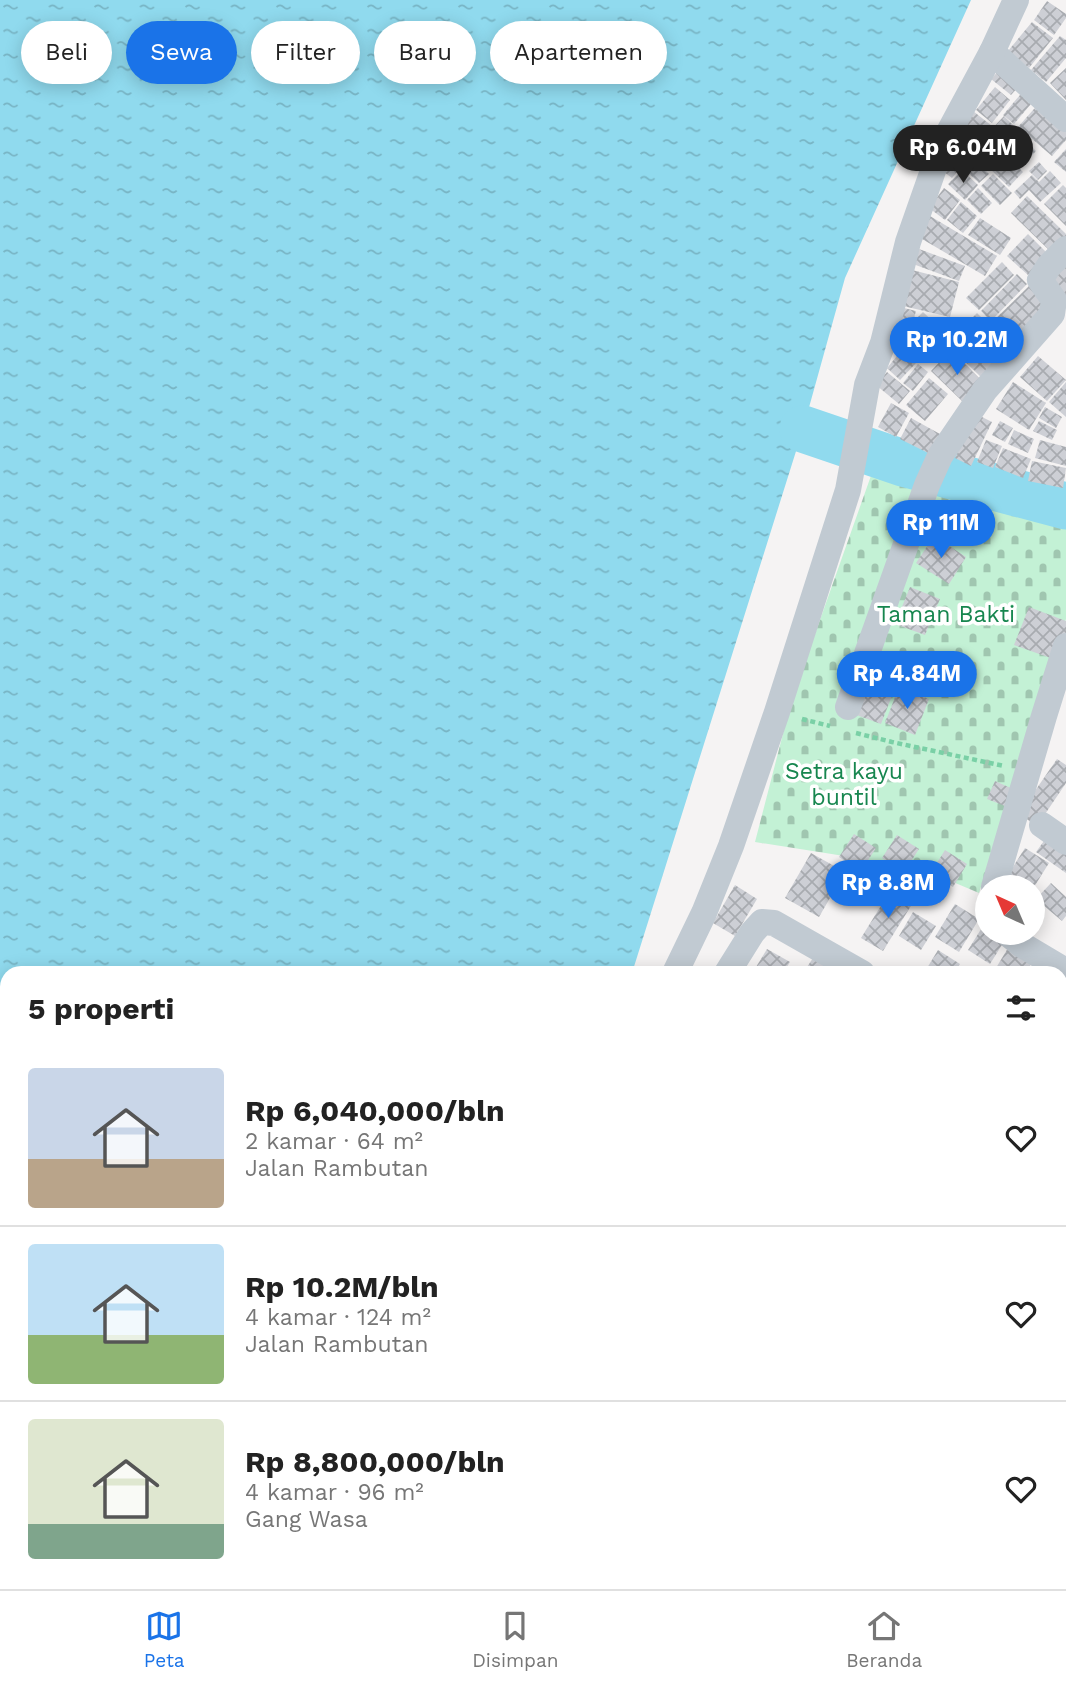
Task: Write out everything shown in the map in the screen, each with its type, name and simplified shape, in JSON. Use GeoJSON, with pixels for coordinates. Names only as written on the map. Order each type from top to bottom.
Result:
{"type":"FeatureCollection","features":[{"type":"Feature","properties":{"kind":"street"},"geometry":{"type":"LineString","coordinates":[[678,966],[704,913],[731,846],[777,712],[848,490],[867,385],[883,343],[908,243],[942,145],[992,52],[1016,0]]}},
{"type":"Feature","properties":{"kind":"street"},"geometry":{"type":"LineString","coordinates":[[992,52],[1066,119]]}},
{"type":"Feature","properties":{"kind":"street"},"geometry":{"type":"LineString","coordinates":[[847,723],[927,485],[940,456],[985,390],[1052,314],[1054,300],[1040,280],[1066,248]]}},
{"type":"Feature","properties":{"kind":"street"},"geometry":{"type":"LineString","coordinates":[[998,875],[1028,771],[1055,721],[1066,646]]}},
{"type":"Feature","properties":{"kind":"street"},"geometry":{"type":"LineString","coordinates":[[1042,825],[1066,842]]}},
{"type":"Feature","properties":{"kind":"street"},"geometry":{"type":"LineString","coordinates":[[731,966],[752,933],[762,922],[768,921],[850,966]]}},
{"type":"Feature","properties":{"kind":"street"},"geometry":{"type":"LineString","coordinates":[[1022,945],[1058,966]]}},
{"type":"Feature","properties":{"kind":"path"},"geometry":{"type":"LineString","coordinates":[[777,712],[847,723],[892,742],[1028,771]]}},
{"type":"Feature","properties":{"kind":"green space","name":"Taman Bakti"},"geometry":{"type":"Polygon","coordinates":[[[873,470],[1066,516],[1066,619],[985,875],[975,875],[975,891],[920,868],[755,842],[792,699],[873,470]]]}},
{"type":"Feature","properties":{"kind":"water"},"geometry":{"type":"Polygon","coordinates":[[[0,0],[971,0],[845,278],[803,429],[634,966],[0,966],[0,0]]]}},
{"type":"Feature","properties":{"kind":"building"},"geometry":{"type":"Polygon","coordinates":[[[1047,1],[1066,14],[1054,35],[1034,20],[1047,1]]]}},
{"type":"Feature","properties":{"kind":"building"},"geometry":{"type":"Polygon","coordinates":[[[1032,22],[1053,38],[1029,68],[1008,51],[1032,22]]]}},
{"type":"Feature","properties":{"kind":"building"},"geometry":{"type":"Polygon","coordinates":[[[1060,36],[1066,40],[1066,58],[1046,82],[1031,70],[1060,36]]]}},
{"type":"Feature","properties":{"kind":"building"},"geometry":{"type":"Polygon","coordinates":[[[1003,66],[1022,83],[1011,95],[991,79],[1003,66]]]}},
{"type":"Feature","properties":{"kind":"building"},"geometry":{"type":"Polygon","coordinates":[[[1066,68],[1066,100],[1050,83],[1066,68]]]}},
{"type":"Feature","properties":{"kind":"building"},"geometry":{"type":"Polygon","coordinates":[[[995,87],[1010,100],[992,123],[976,110],[995,87]]]}},
{"type":"Feature","properties":{"kind":"building"},"geometry":{"type":"Polygon","coordinates":[[[1025,89],[1036,98],[1014,124],[1003,115],[1025,89]]]}},
{"type":"Feature","properties":{"kind":"building"},"geometry":{"type":"Polygon","coordinates":[[[1041,101],[1066,123],[1066,140],[1052,156],[1018,127],[1041,101]]]}},
{"type":"Feature","properties":{"kind":"building"},"geometry":{"type":"Polygon","coordinates":[[[973,111],[992,126],[983,137],[965,123],[973,111]]]}},
{"type":"Feature","properties":{"kind":"building"},"geometry":{"type":"Polygon","coordinates":[[[1004,116],[1017,129],[1003,144],[990,131],[1004,116]]]}},
{"type":"Feature","properties":{"kind":"building"},"geometry":{"type":"Polygon","coordinates":[[[962,126],[981,140],[970,154],[952,140],[962,126]]]}},
{"type":"Feature","properties":{"kind":"building"},"geometry":{"type":"Polygon","coordinates":[[[1019,134],[1036,151],[1021,167],[1003,151],[1019,134]]]}},
{"type":"Feature","properties":{"kind":"building"},"geometry":{"type":"Polygon","coordinates":[[[990,136],[1002,146],[983,166],[972,157],[990,136]]]}},
{"type":"Feature","properties":{"kind":"building"},"geometry":{"type":"Polygon","coordinates":[[[1066,149],[1066,172],[1054,162],[1066,149]]]}},
{"type":"Feature","properties":{"kind":"building"},"geometry":{"type":"Polygon","coordinates":[[[956,150],[968,159],[952,178],[940,169],[956,150]]]}},
{"type":"Feature","properties":{"kind":"building"},"geometry":{"type":"Polygon","coordinates":[[[1002,151],[1023,172],[1009,187],[987,166],[1002,151]]]}},
{"type":"Feature","properties":{"kind":"building"},"geometry":{"type":"Polygon","coordinates":[[[975,160],[989,174],[979,183],[965,170],[975,160]]]}},
{"type":"Feature","properties":{"kind":"building"},"geometry":{"type":"Polygon","coordinates":[[[1039,162],[1047,171],[1038,180],[1029,171],[1039,162]]]}},
{"type":"Feature","properties":{"kind":"building"},"geometry":{"type":"Polygon","coordinates":[[[962,170],[978,185],[965,200],[948,184],[962,170]]]}},
{"type":"Feature","properties":{"kind":"building"},"geometry":{"type":"Polygon","coordinates":[[[1050,171],[1061,183],[1040,202],[1029,190],[1020,199],[1014,192],[1032,175],[1039,182],[1050,171]]]}},
{"type":"Feature","properties":{"kind":"building"},"geometry":{"type":"Polygon","coordinates":[[[993,174],[1012,193],[1000,205],[981,186],[993,174]]]}},
{"type":"Feature","properties":{"kind":"building"},"geometry":{"type":"Polygon","coordinates":[[[1063,185],[1066,188],[1066,226],[1044,204],[1063,185]]]}},
{"type":"Feature","properties":{"kind":"building"},"geometry":{"type":"Polygon","coordinates":[[[944,188],[960,200],[945,220],[929,208],[944,188]]]}},
{"type":"Feature","properties":{"kind":"building"},"geometry":{"type":"Polygon","coordinates":[[[978,188],[992,203],[981,214],[967,200],[978,188]]]}},
{"type":"Feature","properties":{"kind":"building"},"geometry":{"type":"Polygon","coordinates":[[[1027,196],[1066,234],[1066,239],[1052,253],[1011,213],[1027,196]]]}},
{"type":"Feature","properties":{"kind":"building"},"geometry":{"type":"Polygon","coordinates":[[[961,202],[977,216],[963,233],[947,220],[961,202]]]}},
{"type":"Feature","properties":{"kind":"building"},"geometry":{"type":"Polygon","coordinates":[[[930,216],[997,256],[985,276],[917,236],[930,216]]]}},
{"type":"Feature","properties":{"kind":"building"},"geometry":{"type":"Polygon","coordinates":[[[980,218],[1011,238],[1000,255],[968,235],[980,218]]]}},
{"type":"Feature","properties":{"kind":"building"},"geometry":{"type":"Polygon","coordinates":[[[1028,234],[1048,254],[1028,275],[1007,256],[1028,234]]]}},
{"type":"Feature","properties":{"kind":"building"},"geometry":{"type":"Polygon","coordinates":[[[919,249],[965,266],[959,281],[913,264],[919,249]]]}},
{"type":"Feature","properties":{"kind":"building"},"geometry":{"type":"Polygon","coordinates":[[[1066,260],[1066,301],[1046,278],[1066,260]]]}},
{"type":"Feature","properties":{"kind":"building"},"geometry":{"type":"Polygon","coordinates":[[[1002,262],[1014,275],[979,310],[966,298],[1002,262]]]}},
{"type":"Feature","properties":{"kind":"building"},"geometry":{"type":"Polygon","coordinates":[[[912,270],[959,282],[950,317],[903,306],[912,270]]]}},
{"type":"Feature","properties":{"kind":"building"},"geometry":{"type":"Polygon","coordinates":[[[1017,274],[1027,284],[991,321],[981,311],[1017,274]]]}},
{"type":"Feature","properties":{"kind":"building"},"geometry":{"type":"Polygon","coordinates":[[[1031,284],[1049,302],[1010,341],[991,323],[1031,284]]]}},
{"type":"Feature","properties":{"kind":"building"},"geometry":{"type":"Polygon","coordinates":[[[904,308],[916,311],[909,335],[897,332],[904,308]]]}},
{"type":"Feature","properties":{"kind":"building"},"geometry":{"type":"Polygon","coordinates":[[[923,312],[943,331],[935,339],[915,320],[923,312]]]}},
{"type":"Feature","properties":{"kind":"building"},"geometry":{"type":"Polygon","coordinates":[[[977,313],[1013,349],[984,380],[941,338],[955,323],[981,348],[962,328],[977,313]]]}},
{"type":"Feature","properties":{"kind":"building"},"geometry":{"type":"Polygon","coordinates":[[[896,334],[927,344],[923,356],[892,346],[896,334]]]}},
{"type":"Feature","properties":{"kind":"building"},"geometry":{"type":"Polygon","coordinates":[[[902,350],[916,363],[900,380],[887,368],[902,350]]]}},
{"type":"Feature","properties":{"kind":"building"},"geometry":{"type":"Polygon","coordinates":[[[951,350],[984,383],[964,403],[931,371],[951,350]]]}},
{"type":"Feature","properties":{"kind":"building"},"geometry":{"type":"Polygon","coordinates":[[[1038,356],[1066,380],[1047,401],[1020,377],[1038,356]]]}},
{"type":"Feature","properties":{"kind":"building"},"geometry":{"type":"Polygon","coordinates":[[[918,364],[928,372],[913,391],[903,383],[918,364]]]}},
{"type":"Feature","properties":{"kind":"building"},"geometry":{"type":"Polygon","coordinates":[[[887,372],[910,391],[899,404],[876,385],[887,372]]]}},
{"type":"Feature","properties":{"kind":"building"},"geometry":{"type":"Polygon","coordinates":[[[929,378],[948,394],[925,421],[906,405],[929,378]]]}},
{"type":"Feature","properties":{"kind":"building"},"geometry":{"type":"Polygon","coordinates":[[[1013,382],[1046,403],[1029,430],[996,409],[1013,382]]]}},
{"type":"Feature","properties":{"kind":"building"},"geometry":{"type":"Polygon","coordinates":[[[1066,382],[1066,417],[1049,402],[1066,382]]]}},
{"type":"Feature","properties":{"kind":"building"},"geometry":{"type":"Polygon","coordinates":[[[891,403],[909,413],[896,437],[878,427],[891,403]]]}},
{"type":"Feature","properties":{"kind":"building"},"geometry":{"type":"Polygon","coordinates":[[[1045,407],[1062,417],[1056,428],[1039,418],[1045,407]]]}},
{"type":"Feature","properties":{"kind":"building"},"geometry":{"type":"Polygon","coordinates":[[[976,414],[992,422],[971,466],[955,458],[976,414]]]}},
{"type":"Feature","properties":{"kind":"building"},"geometry":{"type":"Polygon","coordinates":[[[911,418],[940,434],[930,454],[900,439],[911,418]]]}},
{"type":"Feature","properties":{"kind":"building"},"geometry":{"type":"Polygon","coordinates":[[[1000,421],[1013,428],[1005,442],[992,435],[1000,421]]]}},
{"type":"Feature","properties":{"kind":"building"},"geometry":{"type":"Polygon","coordinates":[[[1039,421],[1057,430],[1052,440],[1033,431],[1039,421]]]}},
{"type":"Feature","properties":{"kind":"building"},"geometry":{"type":"Polygon","coordinates":[[[1014,430],[1034,439],[1028,453],[1008,444],[1014,430]]]}},
{"type":"Feature","properties":{"kind":"building"},"geometry":{"type":"Polygon","coordinates":[[[986,440],[1002,446],[993,468],[977,462],[986,440]]]}},
{"type":"Feature","properties":{"kind":"building"},"geometry":{"type":"Polygon","coordinates":[[[1040,440],[1066,447],[1066,466],[1035,458],[1040,440]]]}},
{"type":"Feature","properties":{"kind":"building"},"geometry":{"type":"Polygon","coordinates":[[[1003,448],[1031,459],[1023,478],[995,467],[1003,448]]]}},
{"type":"Feature","properties":{"kind":"building"},"geometry":{"type":"Polygon","coordinates":[[[1032,461],[1066,468],[1063,488],[1028,481],[1032,461]]]}},
{"type":"Feature","properties":{"kind":"building"},"geometry":{"type":"Polygon","coordinates":[[[934,536],[966,557],[949,584],[916,563],[934,536]]]}},
{"type":"Feature","properties":{"kind":"building"},"geometry":{"type":"Polygon","coordinates":[[[910,587],[940,599],[925,635],[895,624],[910,587]]]}},
{"type":"Feature","properties":{"kind":"building"},"geometry":{"type":"Polygon","coordinates":[[[1029,607],[1066,621],[1066,642],[1059,661],[1014,645],[1029,607]]]}},
{"type":"Feature","properties":{"kind":"building"},"geometry":{"type":"Polygon","coordinates":[[[865,677],[895,688],[881,724],[851,713],[865,677]]]}},
{"type":"Feature","properties":{"kind":"building"},"geometry":{"type":"Polygon","coordinates":[[[899,687],[929,699],[915,735],[885,723],[899,687]]]}},
{"type":"Feature","properties":{"kind":"building"},"geometry":{"type":"Polygon","coordinates":[[[1057,759],[1066,765],[1066,783],[1037,826],[1019,814],[1057,759]]]}},
{"type":"Feature","properties":{"kind":"building"},"geometry":{"type":"Polygon","coordinates":[[[995,781],[1013,789],[1005,806],[987,799],[995,781]]]}},
{"type":"Feature","properties":{"kind":"building"},"geometry":{"type":"Polygon","coordinates":[[[854,834],[876,848],[861,871],[839,857],[854,834]]]}},
{"type":"Feature","properties":{"kind":"building"},"geometry":{"type":"Polygon","coordinates":[[[1049,834],[1066,847],[1066,873],[1036,852],[1049,834]]]}},
{"type":"Feature","properties":{"kind":"building"},"geometry":{"type":"Polygon","coordinates":[[[897,835],[919,849],[904,872],[882,858],[897,835]]]}},
{"type":"Feature","properties":{"kind":"building"},"geometry":{"type":"Polygon","coordinates":[[[1025,848],[1049,863],[1042,875],[1008,875],[1025,848]]]}},
{"type":"Feature","properties":{"kind":"building"},"geometry":{"type":"Polygon","coordinates":[[[945,850],[967,864],[953,887],[930,874],[945,850]]]}},
{"type":"Feature","properties":{"kind":"building"},"geometry":{"type":"Polygon","coordinates":[[[811,853],[845,872],[819,917],[785,898],[811,853]]]}},
{"type":"Feature","properties":{"kind":"building"},"geometry":{"type":"Polygon","coordinates":[[[914,871],[947,890],[940,903],[907,884],[914,871]]]}},
{"type":"Feature","properties":{"kind":"building"},"geometry":{"type":"Polygon","coordinates":[[[1051,883],[1066,897],[1066,916],[1062,921],[1045,907],[1045,889],[1051,883]]]}},
{"type":"Feature","properties":{"kind":"building"},"geometry":{"type":"Polygon","coordinates":[[[735,885],[757,899],[735,936],[713,923],[735,885]]]}},
{"type":"Feature","properties":{"kind":"building"},"geometry":{"type":"Polygon","coordinates":[[[892,888],[914,901],[883,951],[861,938],[892,888]]]}},
{"type":"Feature","properties":{"kind":"building"},"geometry":{"type":"Polygon","coordinates":[[[955,904],[975,916],[975,926],[959,952],[935,937],[955,904]]]}},
{"type":"Feature","properties":{"kind":"building"},"geometry":{"type":"Polygon","coordinates":[[[913,912],[936,926],[921,950],[899,936],[913,912]]]}},
{"type":"Feature","properties":{"kind":"building"},"geometry":{"type":"Polygon","coordinates":[[[975,939],[975,945],[1002,945],[990,964],[968,950],[975,939]]]}},
{"type":"Feature","properties":{"kind":"building"},"geometry":{"type":"Polygon","coordinates":[[[1010,945],[1014,945],[1035,957],[1030,966],[997,966],[1010,945]]]}},
{"type":"Feature","properties":{"kind":"building"},"geometry":{"type":"Polygon","coordinates":[[[767,949],[790,962],[787,966],[757,966],[767,949]]]}},
{"type":"Feature","properties":{"kind":"building"},"geometry":{"type":"Polygon","coordinates":[[[938,950],[960,964],[959,966],[928,966],[938,950]]]}},
{"type":"Feature","properties":{"kind":"building"},"geometry":{"type":"Polygon","coordinates":[[[815,955],[832,966],[808,966],[815,955]]]}},
{"type":"Feature","properties":{"kind":"waterway"},"geometry":{"type":"LineString","coordinates":[[803,429],[903,463],[1066,506]]}},
{"type":"Feature","properties":{"kind":"park label","name":"Setra kayu buntil"},"geometry":{"type":"Point","coordinates":[844,784]}}]}
